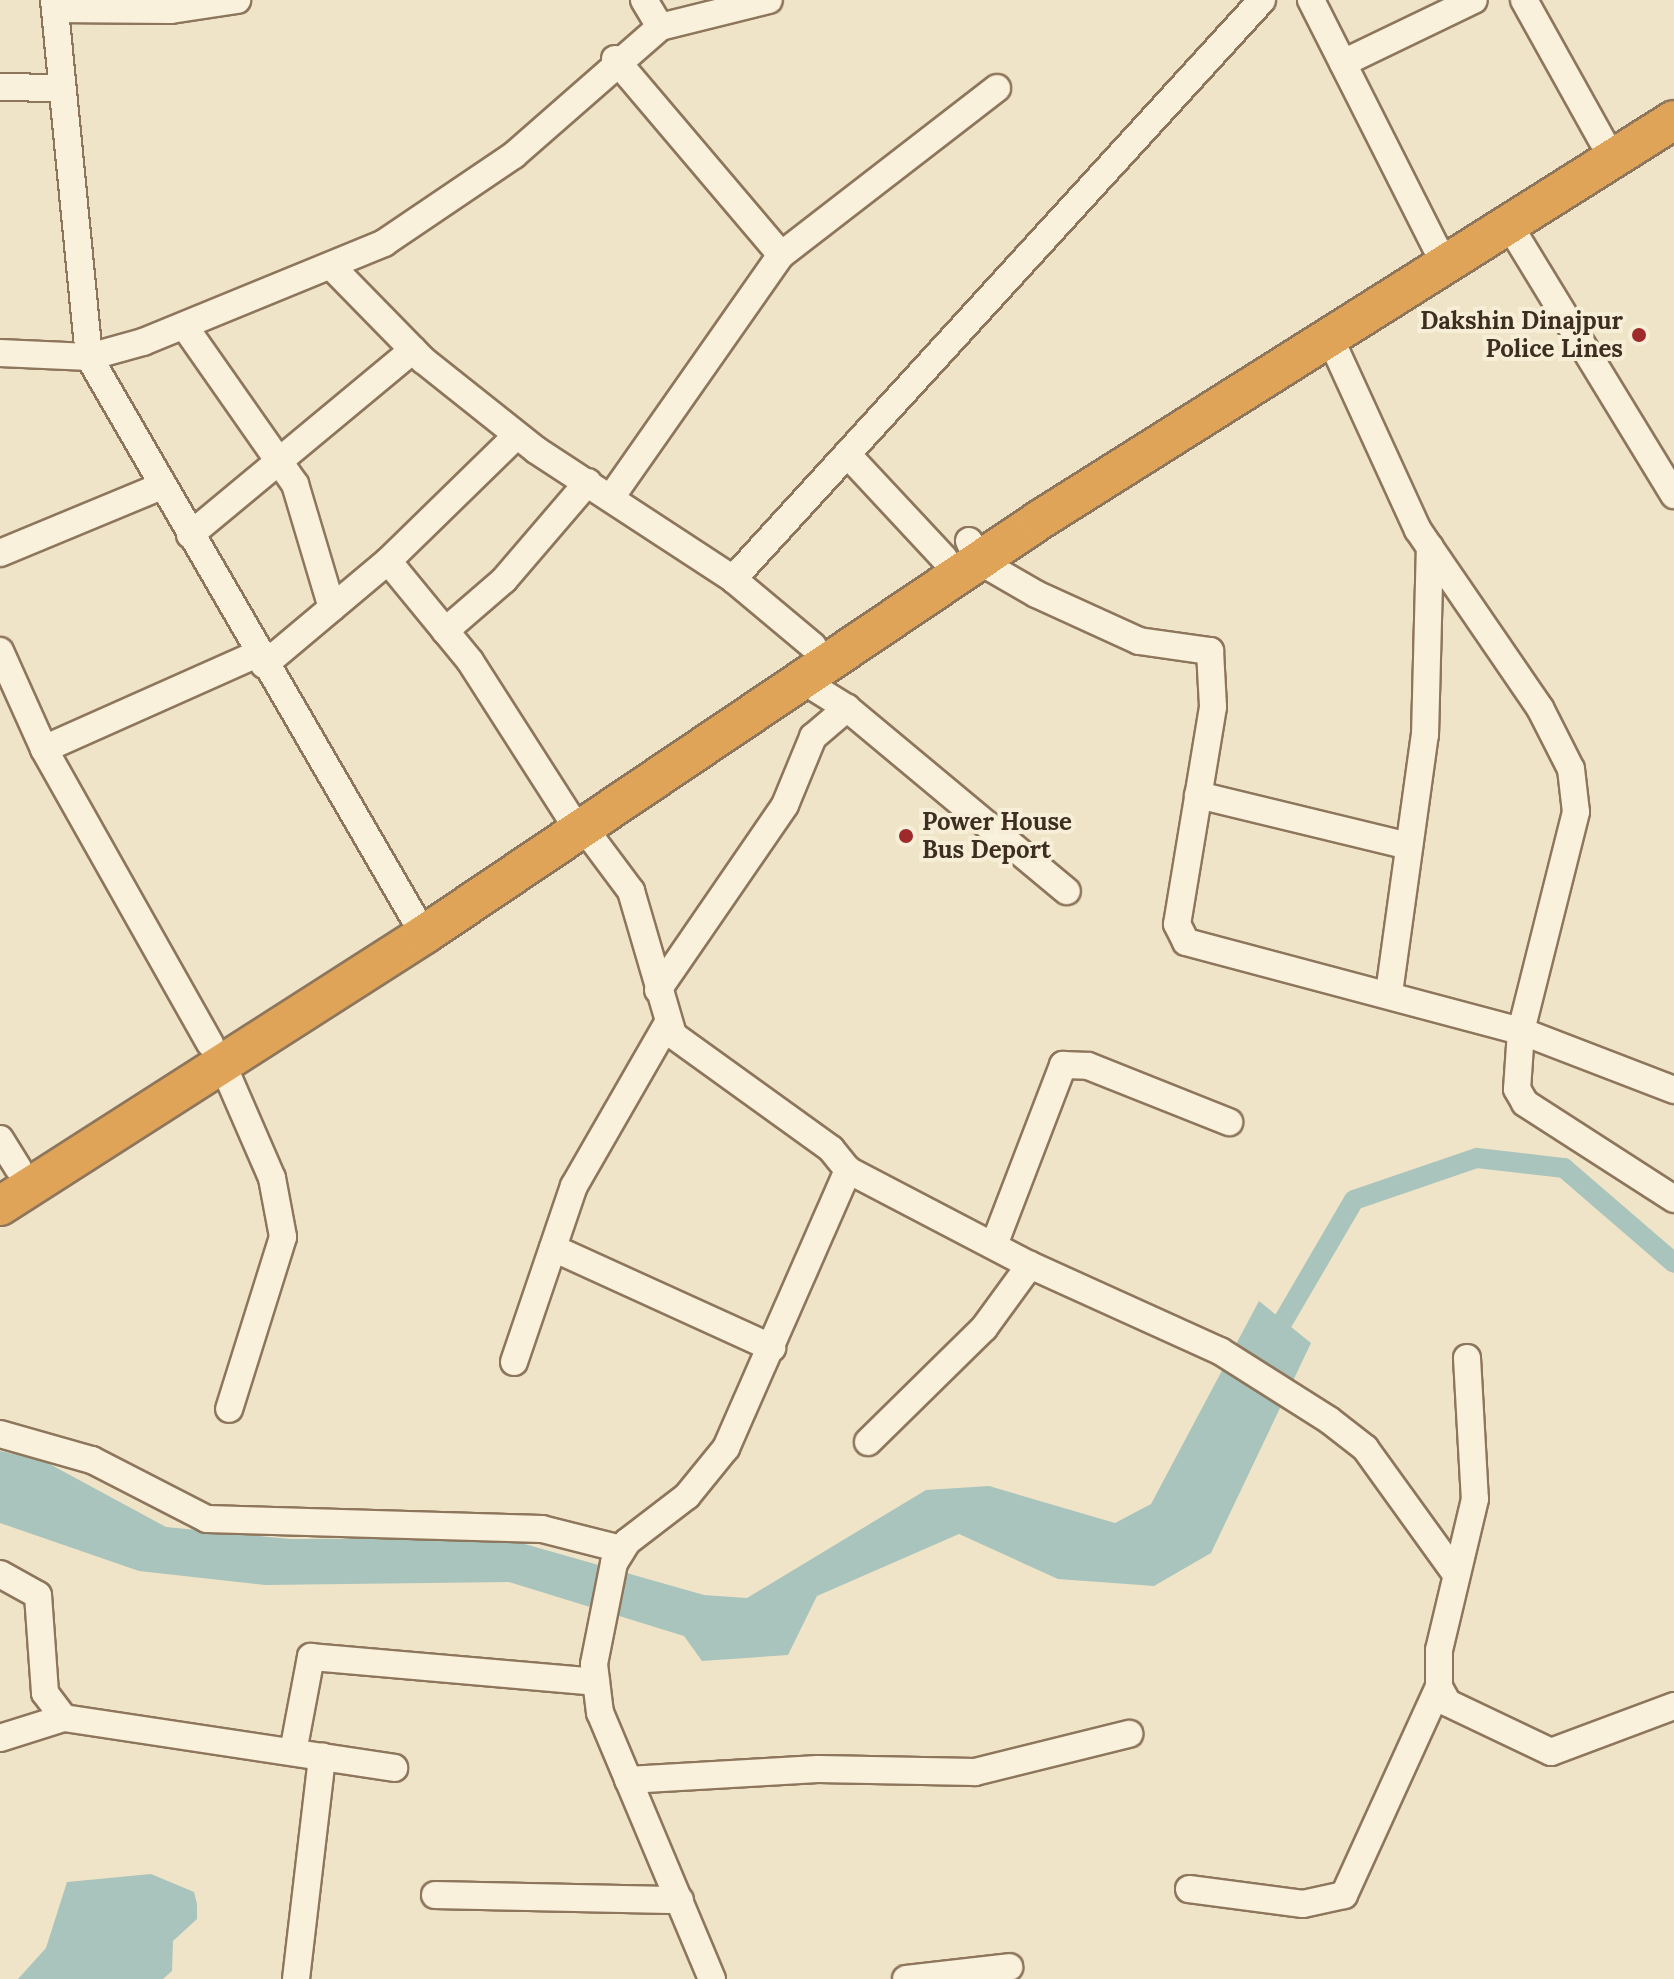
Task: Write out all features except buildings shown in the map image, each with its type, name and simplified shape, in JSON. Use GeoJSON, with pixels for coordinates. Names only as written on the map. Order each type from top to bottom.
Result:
{"type":"FeatureCollection","features":[{"type":"Feature","properties":{"kind":"highway"},"geometry":{"type":"LineString","coordinates":[[6,1162],[216,1054],[576,821],[964,553],[1674,94]]}},
{"type":"Feature","properties":{"kind":"highway"},"geometry":{"type":"LineString","coordinates":[[964,553],[1511,228],[1674,120]]}},
{"type":"Feature","properties":{"kind":"highway"},"geometry":{"type":"LineString","coordinates":[[0,1206],[413,916],[576,821]]}},
{"type":"Feature","properties":{"kind":"street"},"geometry":{"type":"LineString","coordinates":[[237,0],[171,10],[54,4],[59,88],[89,357],[261,660],[413,916]]}},
{"type":"Feature","properties":{"kind":"street"},"geometry":{"type":"LineString","coordinates":[[644,0],[660,27]]}},
{"type":"Feature","properties":{"kind":"street"},"geometry":{"type":"LineString","coordinates":[[0,353],[89,357],[185,327],[331,266],[464,193],[615,59],[660,27],[769,0]]}},
{"type":"Feature","properties":{"kind":"street"},"geometry":{"type":"LineString","coordinates":[[733,579],[1262,0]]}},
{"type":"Feature","properties":{"kind":"street"},"geometry":{"type":"LineString","coordinates":[[1311,0],[1436,247]]}},
{"type":"Feature","properties":{"kind":"street"},"geometry":{"type":"LineString","coordinates":[[1343,63],[1474,0]]}},
{"type":"Feature","properties":{"kind":"street"},"geometry":{"type":"LineString","coordinates":[[1524,0],[1602,140]]}},
{"type":"Feature","properties":{"kind":"street"},"geometry":{"type":"LineString","coordinates":[[615,59],[781,255]]}},
{"type":"Feature","properties":{"kind":"street"},"geometry":{"type":"LineString","coordinates":[[0,87],[59,88]]}},
{"type":"Feature","properties":{"kind":"street"},"geometry":{"type":"LineString","coordinates":[[612,496],[781,255],[997,88]]}},
{"type":"Feature","properties":{"kind":"street"},"geometry":{"type":"LineString","coordinates":[[1511,228],[1674,495]]}},
{"type":"Feature","properties":{"kind":"street"},"geometry":{"type":"LineString","coordinates":[[331,266],[413,350],[517,435],[733,579],[847,708],[1067,891]]}},
{"type":"Feature","properties":{"kind":"street"},"geometry":{"type":"LineString","coordinates":[[185,327],[283,461],[332,608]]}},
{"type":"Feature","properties":{"kind":"street"},"geometry":{"type":"LineString","coordinates":[[1330,338],[1430,547],[1540,708],[1576,792],[1521,1031],[1515,1072],[1525,1103],[1674,1199]]}},
{"type":"Feature","properties":{"kind":"street"},"geometry":{"type":"LineString","coordinates":[[190,535],[283,461],[413,350]]}},
{"type":"Feature","properties":{"kind":"street"},"geometry":{"type":"LineString","coordinates":[[44,749],[261,660],[332,608],[388,561],[517,435]]}},
{"type":"Feature","properties":{"kind":"street"},"geometry":{"type":"LineString","coordinates":[[847,454],[964,553],[1139,641],[1210,651],[1213,707],[1177,924],[1186,942],[1389,993],[1521,1031],[1674,1090]]}},
{"type":"Feature","properties":{"kind":"street"},"geometry":{"type":"LineString","coordinates":[[445,631],[504,580],[588,482]]}},
{"type":"Feature","properties":{"kind":"street"},"geometry":{"type":"LineString","coordinates":[[0,553],[162,486]]}},
{"type":"Feature","properties":{"kind":"street"},"geometry":{"type":"LineString","coordinates":[[1389,993],[1425,735],[1430,547]]}},
{"type":"Feature","properties":{"kind":"street"},"geometry":{"type":"LineString","coordinates":[[388,561],[445,631],[576,821],[631,891],[667,1024],[848,1170],[1030,1265],[1220,1351],[1329,1420],[1365,1448],[1453,1570]]}},
{"type":"Feature","properties":{"kind":"street"},"geometry":{"type":"LineString","coordinates":[[0,651],[9,698],[44,749],[216,1054],[272,1178],[283,1237],[229,1409]]}},
{"type":"Feature","properties":{"kind":"street"},"geometry":{"type":"LineString","coordinates":[[658,990],[785,805],[813,737],[847,708]]}},
{"type":"Feature","properties":{"kind":"street"},"geometry":{"type":"LineString","coordinates":[[1198,795],[1409,846]]}},
{"type":"Feature","properties":{"kind":"street"},"geometry":{"type":"LineString","coordinates":[[514,1362],[553,1248],[595,1142],[667,1024]]}},
{"type":"Feature","properties":{"kind":"street"},"geometry":{"type":"LineString","coordinates":[[994,1245],[1063,1065],[1088,1066],[1229,1122]]}},
{"type":"Feature","properties":{"kind":"street"},"geometry":{"type":"LineString","coordinates":[[712,1979],[600,1713],[595,1673],[618,1556],[669,1514],[726,1448],[848,1170]]}},
{"type":"Feature","properties":{"kind":"street"},"geometry":{"type":"LineString","coordinates":[[553,1248],[772,1348]]}},
{"type":"Feature","properties":{"kind":"street"},"geometry":{"type":"LineString","coordinates":[[868,1442],[984,1328],[1030,1265]]}},
{"type":"Feature","properties":{"kind":"street"},"geometry":{"type":"LineString","coordinates":[[1189,1889],[1303,1904],[1344,1895],[1439,1687],[1453,1570],[1468,1544],[1475,1499],[1467,1358]]}},
{"type":"Feature","properties":{"kind":"street"},"geometry":{"type":"LineString","coordinates":[[0,1434],[92,1460],[207,1519],[542,1529],[618,1556]]}},
{"type":"Feature","properties":{"kind":"street"},"geometry":{"type":"LineString","coordinates":[[0,1574],[38,1595],[45,1693],[64,1718]]}},
{"type":"Feature","properties":{"kind":"street"},"geometry":{"type":"LineString","coordinates":[[293,1752],[311,1657],[595,1673]]}},
{"type":"Feature","properties":{"kind":"street"},"geometry":{"type":"LineString","coordinates":[[1439,1687],[1464,1716],[1551,1752],[1674,1706]]}},
{"type":"Feature","properties":{"kind":"street"},"geometry":{"type":"LineString","coordinates":[[0,1738],[64,1718],[394,1768]]}},
{"type":"Feature","properties":{"kind":"street"},"geometry":{"type":"LineString","coordinates":[[628,1780],[818,1769],[975,1772],[1129,1734]]}},
{"type":"Feature","properties":{"kind":"street"},"geometry":{"type":"LineString","coordinates":[[296,1979],[322,1757]]}},
{"type":"Feature","properties":{"kind":"street"},"geometry":{"type":"LineString","coordinates":[[435,1895],[680,1900]]}},
{"type":"Feature","properties":{"kind":"street"},"geometry":{"type":"LineString","coordinates":[[906,1979],[1009,1967]]}},
{"type":"Feature","properties":{"kind":"water"},"geometry":{"type":"Polygon","coordinates":[[[1259,1301],[1311,1343],[1211,1553],[1154,1586],[1058,1579],[959,1534],[817,1596],[788,1655],[702,1661],[684,1636],[509,1582],[265,1585],[139,1571],[0,1523],[0,1451],[44,1461],[166,1527],[290,1539],[504,1538],[704,1595],[747,1598],[926,1490],[989,1486],[1115,1523],[1151,1504],[1259,1301]]]}},
{"type":"Feature","properties":{"kind":"water"},"geometry":{"type":"Polygon","coordinates":[[[151,1874],[194,1892],[197,1904],[197,1919],[173,1941],[172,1971],[163,1979],[18,1979],[46,1948],[67,1882],[151,1874]]]}},
{"type":"Feature","properties":{"kind":"waterway"},"geometry":{"type":"LineString","coordinates":[[1271,1342],[1354,1200],[1477,1158],[1564,1168],[1674,1263]]}},
{"type":"Feature","properties":{"kind":"place","name":"Dakshin Dinajpur Police Lines"},"geometry":{"type":"Point","coordinates":[1639,335]}},
{"type":"Feature","properties":{"kind":"place","name":"Power House Bus Deport"},"geometry":{"type":"Point","coordinates":[906,836]}}]}
